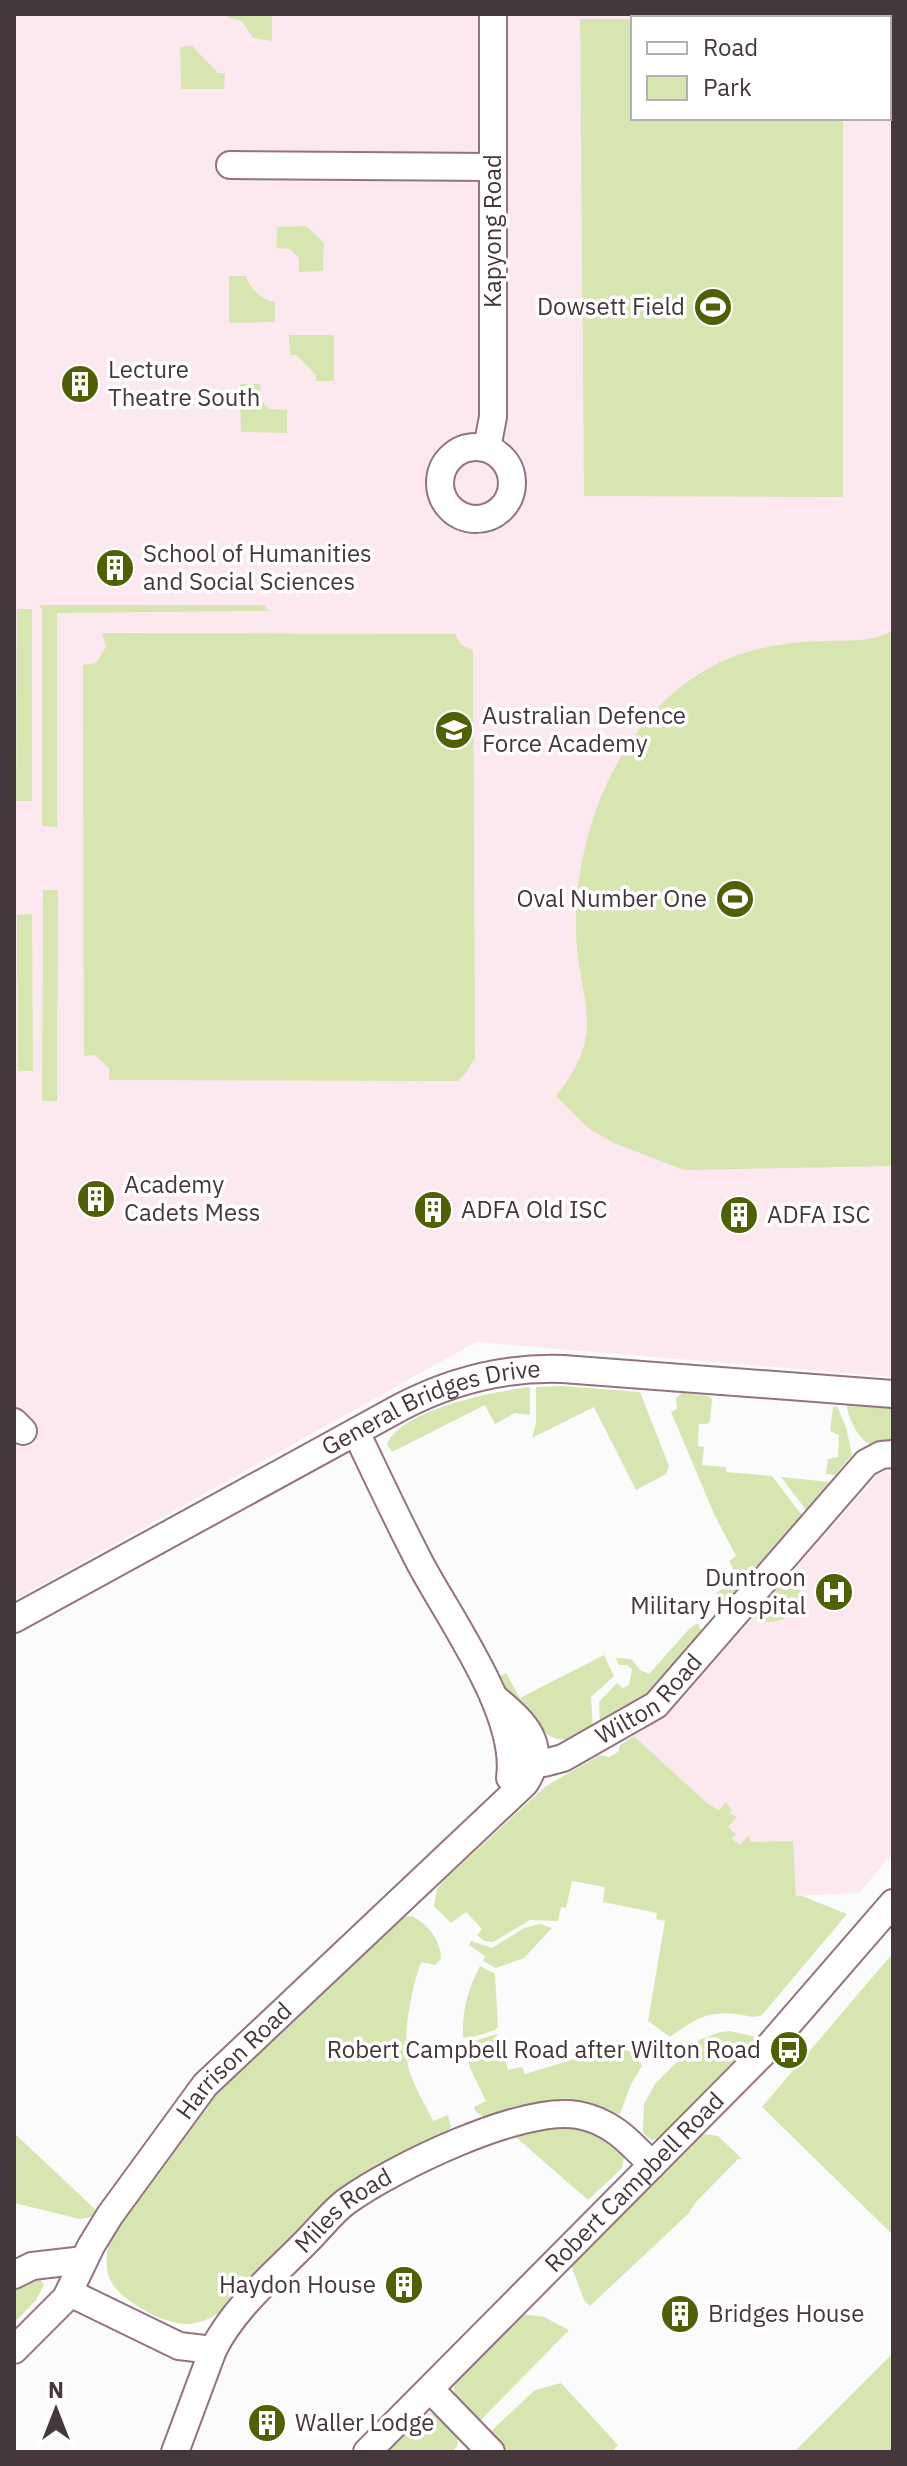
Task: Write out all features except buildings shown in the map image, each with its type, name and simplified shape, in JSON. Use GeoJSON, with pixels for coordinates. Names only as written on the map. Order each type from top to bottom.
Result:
{"type":"FeatureCollection","features":[{"type":"Feature","properties":{"kind":"street","name":"Kapyong Road"},"geometry":{"type":"LineString","coordinates":[[487,448],[493,417],[493,14]]}},
{"type":"Feature","properties":{"kind":"street"},"geometry":{"type":"LineString","coordinates":[[230,165],[493,167]]}},
{"type":"Feature","properties":{"kind":"street","name":"General Bridges Drive"},"geometry":{"type":"LineString","coordinates":[[14,1619],[415,1400],[452,1385],[498,1373],[580,1369],[893,1394]]}},
{"type":"Feature","properties":{"kind":"street"},"geometry":{"type":"LineString","coordinates":[[356,1432],[421,1564],[494,1697],[530,1734],[536,1750],[523,1761]]}},
{"type":"Feature","properties":{"kind":"street","name":"Wilton Road"},"geometry":{"type":"LineString","coordinates":[[523,1761],[563,1758],[656,1705],[866,1463],[881,1455],[893,1454]]}},
{"type":"Feature","properties":{"kind":"street","name":"Harrison Road"},"geometry":{"type":"LineString","coordinates":[[14,2350],[55,2312],[70,2293],[84,2260],[110,2215],[205,2085],[525,1783],[523,1761]]}},
{"type":"Feature","properties":{"kind":"street","name":"Robert Campbell Road"},"geometry":{"type":"LineString","coordinates":[[367,2452],[773,2043],[893,1903]]}},
{"type":"Feature","properties":{"kind":"street","name":"Miles Road"},"geometry":{"type":"LineString","coordinates":[[175,2452],[219,2339],[251,2299],[345,2202],[412,2164],[470,2137],[539,2117],[574,2114],[614,2128],[652,2165]]}},
{"type":"Feature","properties":{"kind":"street"},"geometry":{"type":"LineString","coordinates":[[14,2275],[32,2266],[84,2260]]}},
{"type":"Feature","properties":{"kind":"street"},"geometry":{"type":"LineString","coordinates":[[70,2293],[179,2346],[213,2350]]}},
{"type":"Feature","properties":{"kind":"street"},"geometry":{"type":"LineString","coordinates":[[430,2389],[491,2452]]}},
{"type":"Feature","properties":{"kind":"shaded area","name":"Australian Defence Force Academy"},"geometry":{"type":"Polygon","coordinates":[[[14,14],[893,14],[893,1377],[476,1342],[14,1600],[14,14]]]}},
{"type":"Feature","properties":{"kind":"shaded area","name":"Duntroon Military Hospital"},"geometry":{"type":"Polygon","coordinates":[[[885,1469],[893,1477],[893,1853],[859,1893],[796,1896],[750,1842],[749,1836],[740,1846],[732,1839],[728,1826],[732,1816],[726,1803],[719,1810],[707,1803],[634,1736],[675,1706],[885,1469]]]}},
{"type":"Feature","properties":{"kind":"green space"},"geometry":{"type":"Polygon","coordinates":[[[227,14],[272,14],[272,41],[253,38],[242,21],[227,17],[227,14]]]}},
{"type":"Feature","properties":{"kind":"green space","name":"Dowsett Field"},"geometry":{"type":"Polygon","coordinates":[[[580,19],[631,19],[631,120],[843,120],[843,497],[584,496],[580,19]]]}},
{"type":"Feature","properties":{"kind":"green space"},"geometry":{"type":"Polygon","coordinates":[[[192,46],[218,73],[225,73],[224,89],[181,89],[180,47],[192,46]]]}},
{"type":"Feature","properties":{"kind":"green space"},"geometry":{"type":"Polygon","coordinates":[[[306,226],[324,243],[323,271],[299,272],[299,258],[290,249],[276,248],[277,227],[306,226]]]}},
{"type":"Feature","properties":{"kind":"green space"},"geometry":{"type":"Polygon","coordinates":[[[229,276],[246,276],[257,293],[275,302],[275,322],[229,323],[229,276]]]}},
{"type":"Feature","properties":{"kind":"green space"},"geometry":{"type":"Polygon","coordinates":[[[289,335],[334,335],[334,381],[316,381],[316,375],[296,355],[290,355],[289,335]]]}},
{"type":"Feature","properties":{"kind":"green space"},"geometry":{"type":"Polygon","coordinates":[[[240,384],[260,384],[261,401],[270,409],[287,410],[287,433],[241,432],[240,384]]]}},
{"type":"Feature","properties":{"kind":"green space"},"geometry":{"type":"Polygon","coordinates":[[[39,605],[263,605],[269,611],[57,613],[57,827],[42,826],[42,609],[39,605]]]}},
{"type":"Feature","properties":{"kind":"green space"},"geometry":{"type":"Polygon","coordinates":[[[17,609],[32,609],[32,801],[16,801],[17,609]]]}},
{"type":"Feature","properties":{"kind":"green space"},"geometry":{"type":"Polygon","coordinates":[[[102,633],[455,634],[461,645],[473,650],[475,1058],[458,1081],[109,1080],[109,1068],[95,1055],[84,1056],[83,665],[96,663],[106,647],[102,633]]]}},
{"type":"Feature","properties":{"kind":"green space","name":"Oval Number One"},"geometry":{"type":"Polygon","coordinates":[[[893,633],[893,1166],[684,1170],[614,1143],[588,1128],[556,1096],[582,1051],[586,1032],[587,1014],[576,928],[578,890],[584,852],[610,778],[629,744],[653,713],[681,687],[713,666],[768,647],[866,639],[893,633]]]}},
{"type":"Feature","properties":{"kind":"green space"},"geometry":{"type":"Polygon","coordinates":[[[43,890],[58,890],[57,1101],[42,1101],[43,890]]]}},
{"type":"Feature","properties":{"kind":"green space"},"geometry":{"type":"Polygon","coordinates":[[[32,914],[33,1071],[18,1071],[17,915],[32,914]]]}},
{"type":"Feature","properties":{"kind":"green space"},"geometry":{"type":"Polygon","coordinates":[[[530,1387],[530,1415],[515,1413],[495,1424],[485,1405],[392,1452],[387,1444],[396,1432],[430,1412],[473,1398],[530,1387]]]}},
{"type":"Feature","properties":{"kind":"green space"},"geometry":{"type":"Polygon","coordinates":[[[536,1387],[640,1392],[669,1466],[666,1474],[636,1490],[594,1407],[532,1438],[536,1423],[536,1387]]]}},
{"type":"Feature","properties":{"kind":"green space"},"geometry":{"type":"Polygon","coordinates":[[[682,1393],[712,1399],[710,1421],[699,1424],[698,1446],[704,1447],[702,1465],[726,1467],[726,1472],[772,1476],[804,1518],[722,1610],[717,1606],[716,1593],[739,1580],[729,1561],[736,1556],[715,1516],[671,1412],[677,1409],[676,1398],[682,1393]]]}},
{"type":"Feature","properties":{"kind":"green space"},"geometry":{"type":"Polygon","coordinates":[[[847,1401],[893,1404],[893,1441],[873,1445],[863,1439],[851,1420],[847,1401]]]}},
{"type":"Feature","properties":{"kind":"green space"},"geometry":{"type":"Polygon","coordinates":[[[837,1406],[846,1427],[852,1455],[835,1475],[826,1474],[828,1459],[838,1457],[839,1435],[830,1431],[833,1407],[837,1406]]]}},
{"type":"Feature","properties":{"kind":"green space"},"geometry":{"type":"Polygon","coordinates":[[[781,1477],[830,1482],[806,1510],[781,1477]]]}},
{"type":"Feature","properties":{"kind":"green space"},"geometry":{"type":"Polygon","coordinates":[[[796,1572],[800,1583],[799,1595],[788,1617],[772,1622],[755,1618],[790,1573],[796,1572]]]}},
{"type":"Feature","properties":{"kind":"green space"},"geometry":{"type":"Polygon","coordinates":[[[698,1623],[703,1635],[653,1691],[600,1725],[599,1702],[617,1683],[623,1688],[629,1685],[632,1669],[619,1665],[616,1658],[631,1659],[640,1670],[649,1674],[698,1623]]]}},
{"type":"Feature","properties":{"kind":"green space"},"geometry":{"type":"Polygon","coordinates":[[[604,1655],[614,1676],[591,1697],[593,1729],[576,1737],[560,1739],[548,1735],[500,1685],[504,1682],[500,1676],[506,1673],[520,1698],[604,1655]]]}},
{"type":"Feature","properties":{"kind":"green space"},"geometry":{"type":"Polygon","coordinates":[[[634,1736],[707,1803],[719,1810],[726,1802],[732,1810],[729,1813],[737,1817],[728,1827],[736,1834],[732,1839],[740,1845],[749,1835],[750,1842],[793,1841],[796,1896],[847,1914],[762,2015],[708,2015],[670,2037],[648,2021],[665,1921],[656,1919],[657,1913],[603,1902],[605,1887],[572,1881],[566,1908],[561,1907],[558,1921],[530,1920],[493,1942],[484,1941],[477,1935],[482,1929],[466,1912],[451,1923],[434,1906],[441,1883],[546,1786],[600,1755],[609,1757],[618,1752],[620,1745],[634,1736]]]}},
{"type":"Feature","properties":{"kind":"green space"},"geometry":{"type":"Polygon","coordinates":[[[411,1916],[432,1933],[441,1959],[435,1965],[421,1962],[414,1986],[406,2044],[409,2069],[433,2121],[448,2115],[451,2127],[448,2132],[387,2162],[320,2208],[224,2311],[188,2324],[155,2316],[131,2302],[109,2277],[109,2239],[228,2077],[397,1918],[411,1916]]]}},
{"type":"Feature","properties":{"kind":"green space"},"geometry":{"type":"Polygon","coordinates":[[[540,1924],[552,1928],[524,1958],[496,1968],[483,1961],[485,1956],[469,1945],[471,1941],[492,1948],[524,1928],[540,1924]]]}},
{"type":"Feature","properties":{"kind":"green space"},"geometry":{"type":"Polygon","coordinates":[[[893,1953],[893,2235],[762,2107],[893,1953]]]}},
{"type":"Feature","properties":{"kind":"green space"},"geometry":{"type":"Polygon","coordinates":[[[480,1966],[495,1974],[498,2027],[470,2038],[463,2037],[467,2000],[480,1966]]]}},
{"type":"Feature","properties":{"kind":"green space"},"geometry":{"type":"Polygon","coordinates":[[[730,2031],[755,2037],[755,2040],[657,2139],[651,2140],[643,2133],[644,2104],[655,2084],[699,2040],[730,2031]]]}},
{"type":"Feature","properties":{"kind":"green space"},"geometry":{"type":"Polygon","coordinates":[[[497,2034],[508,2070],[522,2067],[525,2074],[617,2046],[632,2053],[642,2066],[631,2084],[620,2114],[563,2099],[484,2117],[474,2107],[486,2101],[470,2068],[465,2046],[497,2034]]]}},
{"type":"Feature","properties":{"kind":"green space"},"geometry":{"type":"Polygon","coordinates":[[[583,2125],[625,2151],[622,2168],[588,2200],[510,2132],[583,2125]]]}},
{"type":"Feature","properties":{"kind":"green space"},"geometry":{"type":"Polygon","coordinates":[[[14,2133],[97,2211],[91,2217],[80,2219],[14,2203],[14,2133]]]}},
{"type":"Feature","properties":{"kind":"green space"},"geometry":{"type":"Polygon","coordinates":[[[705,2134],[718,2136],[742,2159],[738,2159],[688,2214],[590,2306],[584,2300],[571,2265],[694,2138],[705,2134]]]}},
{"type":"Feature","properties":{"kind":"green space"},"geometry":{"type":"Polygon","coordinates":[[[39,2277],[44,2285],[36,2300],[14,2323],[14,2284],[39,2277]]]}},
{"type":"Feature","properties":{"kind":"green space"},"geometry":{"type":"Polygon","coordinates":[[[522,2314],[544,2317],[569,2330],[479,2422],[456,2397],[457,2378],[522,2314]]]}},
{"type":"Feature","properties":{"kind":"green space"},"geometry":{"type":"Polygon","coordinates":[[[893,2353],[893,2452],[794,2452],[893,2353]]]}},
{"type":"Feature","properties":{"kind":"green space"},"geometry":{"type":"Polygon","coordinates":[[[561,2383],[618,2445],[612,2452],[509,2452],[490,2432],[535,2390],[561,2383]]]}},
{"type":"Feature","properties":{"kind":"green space"},"geometry":{"type":"Polygon","coordinates":[[[422,2412],[441,2418],[451,2427],[458,2445],[452,2452],[380,2452],[422,2412]]]}},
{"type":"Feature","properties":{"kind":"place","name":"Dowsett Field"},"geometry":{"type":"Point","coordinates":[713,307]}},
{"type":"Feature","properties":{"kind":"place","name":"Lecture Theatre South"},"geometry":{"type":"Point","coordinates":[80,384]}},
{"type":"Feature","properties":{"kind":"place","name":"School of Humanities and Social Sciences"},"geometry":{"type":"Point","coordinates":[115,568]}},
{"type":"Feature","properties":{"kind":"place","name":"Australian Defence Force Academy"},"geometry":{"type":"Point","coordinates":[454,730]}},
{"type":"Feature","properties":{"kind":"place","name":"Oval Number One"},"geometry":{"type":"Point","coordinates":[735,899]}},
{"type":"Feature","properties":{"kind":"place","name":"Academy Cadets Mess"},"geometry":{"type":"Point","coordinates":[96,1199]}},
{"type":"Feature","properties":{"kind":"place","name":"ADFA Old ISC"},"geometry":{"type":"Point","coordinates":[433,1210]}},
{"type":"Feature","properties":{"kind":"place","name":"ADFA ISC"},"geometry":{"type":"Point","coordinates":[739,1215]}},
{"type":"Feature","properties":{"kind":"place","name":"Duntroon Military Hospital"},"geometry":{"type":"Point","coordinates":[834,1592]}},
{"type":"Feature","properties":{"kind":"place","name":"Robert Campbell Road after Wilton Road"},"geometry":{"type":"Point","coordinates":[789,2050]}},
{"type":"Feature","properties":{"kind":"place","name":"Haydon House"},"geometry":{"type":"Point","coordinates":[404,2285]}},
{"type":"Feature","properties":{"kind":"place","name":"Bridges House"},"geometry":{"type":"Point","coordinates":[680,2314]}},
{"type":"Feature","properties":{"kind":"place","name":"Waller Lodge"},"geometry":{"type":"Point","coordinates":[267,2423]}}]}
